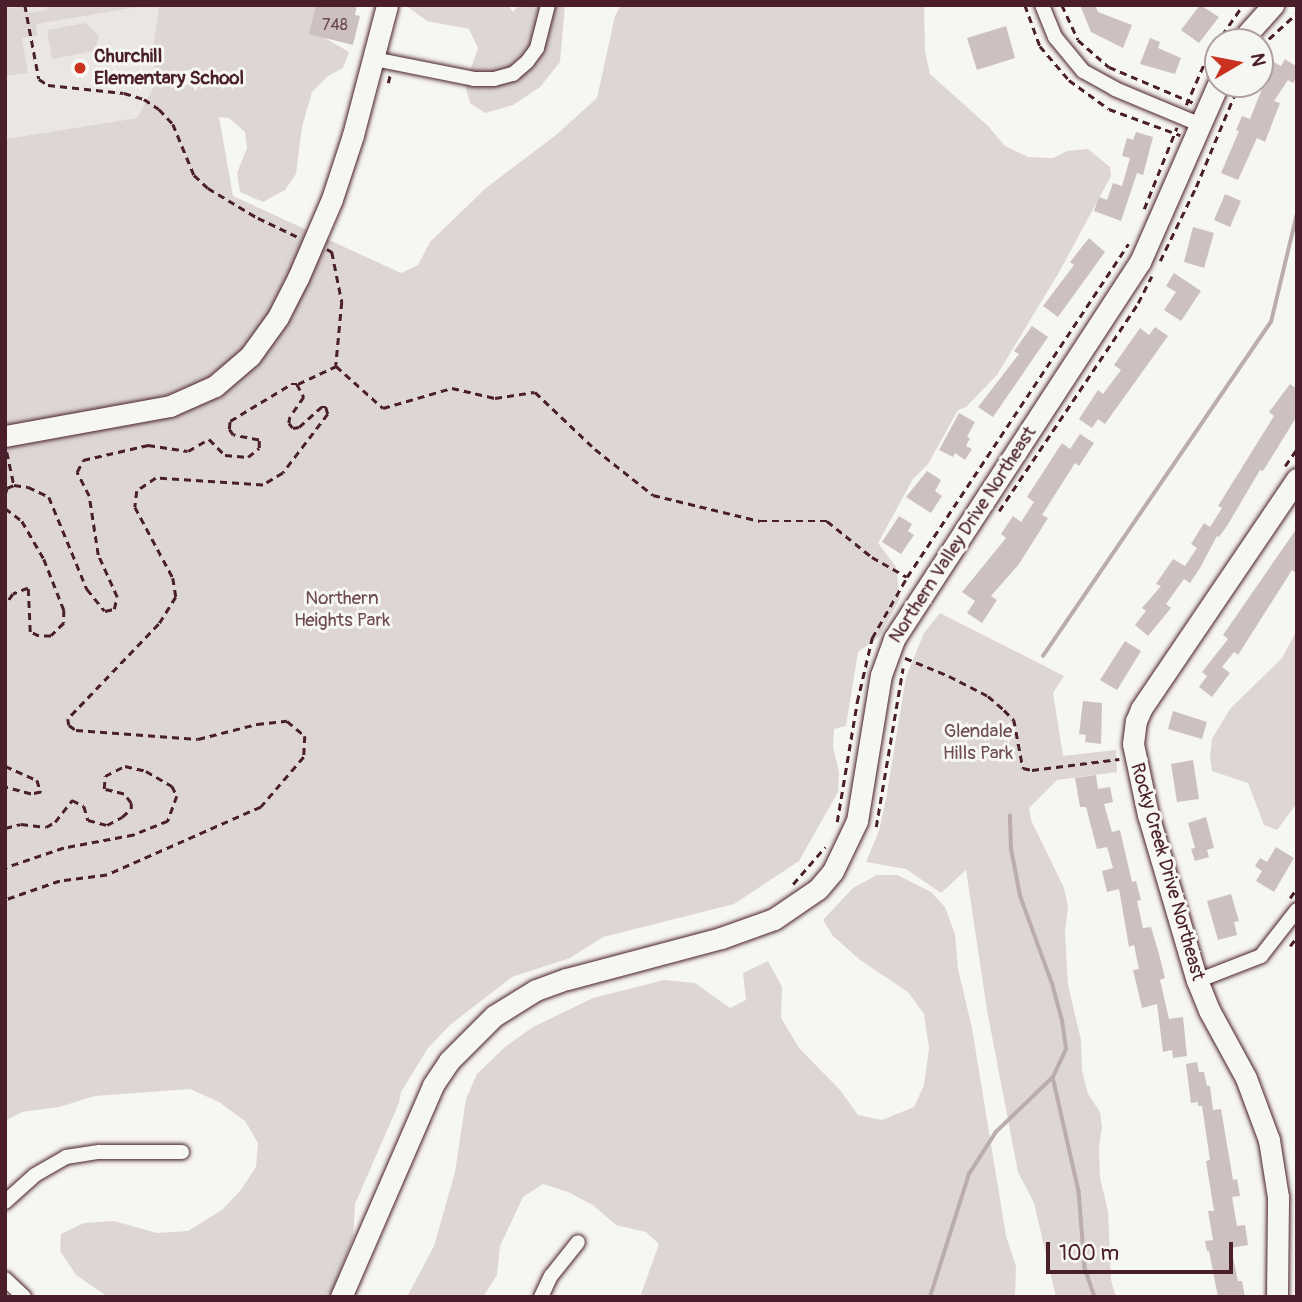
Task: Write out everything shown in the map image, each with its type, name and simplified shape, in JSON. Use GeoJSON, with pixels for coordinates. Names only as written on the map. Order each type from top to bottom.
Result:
{"type":"FeatureCollection","features":[{"type":"Feature","properties":{"kind":"street"},"geometry":{"type":"LineString","coordinates":[[6,444],[170,406],[215,386],[233,373],[265,338],[314,244],[353,135],[387,5]]}},
{"type":"Feature","properties":{"kind":"street"},"geometry":{"type":"LineString","coordinates":[[374,59],[474,79],[494,79],[513,74],[527,62],[537,48],[548,5]]}},
{"type":"Feature","properties":{"kind":"street"},"geometry":{"type":"LineString","coordinates":[[1042,5],[1055,37],[1083,71],[1115,89],[1201,125]]}},
{"type":"Feature","properties":{"kind":"street"},"geometry":{"type":"LineString","coordinates":[[1252,28],[1273,5]]}},
{"type":"Feature","properties":{"kind":"street","name":"Northern Valley Drive Northeast"},"geometry":{"type":"LineString","coordinates":[[341,1297],[433,1085],[449,1061],[494,1016],[536,990],[567,979],[756,927],[798,906],[833,871],[858,821],[881,675],[894,639],[1140,262],[1212,98]]}},
{"type":"Feature","properties":{"kind":"street","name":"Rocky Creek Drive Northeast"},"geometry":{"type":"LineString","coordinates":[[1277,1297],[1278,1197],[1269,1140],[1246,1078],[1209,1010],[1197,981],[1148,815],[1133,744],[1136,720],[1297,480]]}},
{"type":"Feature","properties":{"kind":"street"},"geometry":{"type":"LineString","coordinates":[[1197,981],[1261,956],[1293,904]]}},
{"type":"Feature","properties":{"kind":"street"},"geometry":{"type":"LineString","coordinates":[[5,1202],[35,1175],[66,1157],[99,1152],[182,1153]]}},
{"type":"Feature","properties":{"kind":"street"},"geometry":{"type":"LineString","coordinates":[[541,1297],[551,1276],[578,1242]]}},
{"type":"Feature","properties":{"kind":"street"},"geometry":{"type":"LineString","coordinates":[[5,1279],[24,1297]]}},
{"type":"Feature","properties":{"kind":"path"},"geometry":{"type":"LineString","coordinates":[[24,5],[40,79],[48,85],[124,93],[144,99],[159,109],[173,124],[194,175],[208,188],[258,218],[332,252],[342,302],[336,366]]}},
{"type":"Feature","properties":{"kind":"path"},"geometry":{"type":"LineString","coordinates":[[1062,5],[1078,40],[1100,61],[1188,100],[1208,55],[1243,5]]}},
{"type":"Feature","properties":{"kind":"path"},"geometry":{"type":"LineString","coordinates":[[1274,34],[1297,13]]}},
{"type":"Feature","properties":{"kind":"path"},"geometry":{"type":"LineString","coordinates":[[1226,117],[1233,98]]}},
{"type":"Feature","properties":{"kind":"path"},"geometry":{"type":"LineString","coordinates":[[5,494],[7,488],[14,485],[28,487],[49,498],[87,589],[105,611],[114,609],[117,597],[98,555],[89,496],[77,472],[79,463],[148,445],[188,451],[209,439],[225,455],[248,457],[259,448],[259,440],[233,435],[229,429],[230,421],[291,384],[336,366]]}},
{"type":"Feature","properties":{"kind":"path"},"geometry":{"type":"LineString","coordinates":[[336,366],[383,408],[452,388],[495,398],[535,391],[596,449],[653,495],[760,521],[827,521],[872,557],[907,577]]}},
{"type":"Feature","properties":{"kind":"path"},"geometry":{"type":"LineString","coordinates":[[5,900],[60,881],[107,875],[261,807],[304,757],[306,736],[287,721],[257,724],[198,739],[76,730],[69,725],[68,719],[159,624],[176,597],[173,578],[135,507],[137,491],[156,478],[262,485],[283,473],[328,414],[326,407],[321,407],[299,427],[293,428],[289,417],[304,397],[296,384]]}},
{"type":"Feature","properties":{"kind":"path"},"geometry":{"type":"LineString","coordinates":[[6,444],[14,485]]}},
{"type":"Feature","properties":{"kind":"path"},"geometry":{"type":"LineString","coordinates":[[5,508],[22,521],[44,559],[64,610],[64,623],[51,636],[30,632],[27,624],[31,602],[29,588],[13,594],[5,606]]}},
{"type":"Feature","properties":{"kind":"path"},"geometry":{"type":"LineString","coordinates":[[876,827],[905,657],[988,696],[1004,710],[1014,720],[1023,768],[1032,770],[1120,758]]}},
{"type":"Feature","properties":{"kind":"path"},"geometry":{"type":"LineString","coordinates":[[5,766],[37,780],[41,792],[31,794],[5,787]]}},
{"type":"Feature","properties":{"kind":"path"},"geometry":{"type":"LineString","coordinates":[[5,828],[22,824],[46,827],[55,822],[72,800],[84,806],[89,820],[107,825],[131,809],[131,803],[124,794],[104,789],[105,776],[125,766],[146,771],[172,786],[177,796],[168,821],[134,835],[64,848],[5,868]]}},
{"type":"Feature","properties":{"kind":"path"},"geometry":{"type":"LineString","coordinates":[[834,828],[846,776]]}},
{"type":"Feature","properties":{"kind":"path"},"geometry":{"type":"LineString","coordinates":[[785,891],[805,874],[829,840]]}},
{"type":"Feature","properties":{"kind":"path"},"geometry":{"type":"LineString","coordinates":[[1293,904],[1297,888]]}},
{"type":"Feature","properties":{"kind":"path"},"geometry":{"type":"LineString","coordinates":[[1290,946],[1297,937]]}},
{"type":"Feature","properties":{"kind":"shaded area","name":"Churchill Elementary School"},"geometry":{"type":"Polygon","coordinates":[[[5,5],[159,5],[152,55],[157,81],[137,118],[5,139],[5,5]]]}},
{"type":"Feature","properties":{"kind":"green space"},"geometry":{"type":"Polygon","coordinates":[[[47,5],[143,6],[36,24],[37,36],[22,38],[28,73],[5,76],[5,9],[26,6],[27,13],[47,10],[47,5]]]}},
{"type":"Feature","properties":{"kind":"green space","name":"Northern Heights Park"},"geometry":{"type":"Polygon","coordinates":[[[159,5],[320,5],[323,37],[349,52],[343,68],[328,76],[312,92],[302,127],[296,174],[285,190],[263,202],[240,192],[237,173],[247,148],[245,132],[229,118],[219,117],[233,196],[401,273],[418,265],[430,242],[486,188],[556,135],[597,98],[615,16],[621,5],[924,5],[925,51],[930,74],[988,126],[1005,146],[1028,157],[1053,158],[1067,151],[1088,149],[1110,167],[1111,176],[1058,274],[997,375],[966,407],[958,410],[928,464],[913,479],[878,543],[896,567],[900,598],[879,637],[858,652],[846,726],[834,729],[833,746],[839,772],[838,792],[799,861],[734,904],[603,937],[570,958],[512,977],[450,1025],[428,1048],[401,1092],[399,1103],[355,1204],[353,1238],[330,1297],[108,1297],[76,1275],[60,1251],[61,1234],[84,1223],[114,1221],[157,1233],[188,1231],[222,1210],[240,1191],[256,1167],[258,1143],[245,1121],[219,1102],[190,1089],[95,1096],[59,1107],[22,1112],[5,1121],[5,139],[137,118],[157,81],[152,55],[159,5]]]}},
{"type":"Feature","properties":{"kind":"green space"},"geometry":{"type":"Polygon","coordinates":[[[405,5],[508,5],[513,12],[519,5],[565,5],[560,62],[540,87],[513,105],[485,113],[470,103],[465,85],[478,48],[469,29],[427,21],[405,5]]]}},
{"type":"Feature","properties":{"kind":"green space"},"geometry":{"type":"Polygon","coordinates":[[[86,23],[99,37],[94,51],[52,59],[47,30],[86,23]]]}},
{"type":"Feature","properties":{"kind":"green space","name":"Glendale Hills Park"},"geometry":{"type":"Polygon","coordinates":[[[940,613],[1064,676],[1053,693],[1063,756],[1116,750],[1117,772],[1057,780],[1029,808],[1031,820],[1064,888],[1068,907],[1065,931],[1068,985],[1081,1040],[1082,1070],[1088,1094],[1100,1112],[1100,1178],[1108,1211],[1111,1280],[1116,1297],[1056,1297],[1034,1203],[1018,1172],[987,1010],[966,870],[941,893],[906,869],[866,862],[879,831],[886,799],[906,677],[924,633],[940,613]]]}},
{"type":"Feature","properties":{"kind":"green space"},"geometry":{"type":"Polygon","coordinates":[[[1297,630],[1297,803],[1277,830],[1264,825],[1248,783],[1212,771],[1210,757],[1212,739],[1230,709],[1282,658],[1297,630]]]}},
{"type":"Feature","properties":{"kind":"green space"},"geometry":{"type":"Polygon","coordinates":[[[877,875],[897,875],[931,892],[945,907],[955,934],[958,969],[972,1028],[1006,1236],[1016,1266],[1015,1297],[640,1297],[659,1244],[646,1232],[616,1225],[593,1205],[568,1192],[543,1184],[523,1197],[500,1246],[497,1275],[483,1297],[407,1297],[434,1246],[455,1172],[466,1099],[477,1074],[505,1047],[533,1027],[593,998],[664,980],[695,983],[730,1008],[746,1000],[743,973],[768,961],[782,987],[781,1018],[799,1048],[840,1090],[858,1115],[882,1120],[914,1107],[924,1085],[929,1048],[924,1014],[908,992],[860,960],[833,936],[823,920],[853,888],[877,875]]]}},
{"type":"Feature","properties":{"kind":"building"},"geometry":{"type":"Polygon","coordinates":[[[316,5],[357,5],[355,15],[360,16],[353,45],[309,34],[316,5]]]}},
{"type":"Feature","properties":{"kind":"building"},"geometry":{"type":"Polygon","coordinates":[[[1080,5],[1095,5],[1098,12],[1132,25],[1123,48],[1091,32],[1080,5]]]}},
{"type":"Feature","properties":{"kind":"building"},"geometry":{"type":"Polygon","coordinates":[[[1200,5],[1219,17],[1211,28],[1204,28],[1204,36],[1199,43],[1181,30],[1200,5]]]}},
{"type":"Feature","properties":{"kind":"building"},"geometry":{"type":"Polygon","coordinates":[[[1006,26],[1015,58],[977,70],[967,38],[1006,26]]]}},
{"type":"Feature","properties":{"kind":"building"},"geometry":{"type":"Polygon","coordinates":[[[1150,38],[1160,42],[1158,48],[1181,58],[1175,74],[1140,64],[1150,38]]]}},
{"type":"Feature","properties":{"kind":"building"},"geometry":{"type":"Polygon","coordinates":[[[1285,59],[1297,67],[1297,76],[1293,83],[1288,80],[1274,101],[1280,103],[1265,142],[1257,138],[1238,180],[1221,173],[1239,131],[1236,130],[1242,116],[1250,119],[1258,98],[1274,98],[1274,62],[1281,66],[1285,59]]]}},
{"type":"Feature","properties":{"kind":"building"},"geometry":{"type":"Polygon","coordinates":[[[1136,132],[1153,137],[1143,175],[1137,173],[1121,221],[1094,211],[1099,197],[1107,200],[1113,183],[1122,186],[1130,158],[1122,156],[1127,138],[1133,140],[1136,132]]]}},
{"type":"Feature","properties":{"kind":"building"},"geometry":{"type":"Polygon","coordinates":[[[1225,194],[1241,201],[1230,227],[1214,220],[1225,194]]]}},
{"type":"Feature","properties":{"kind":"building"},"geometry":{"type":"Polygon","coordinates":[[[1193,227],[1214,233],[1204,268],[1184,262],[1193,227]]]}},
{"type":"Feature","properties":{"kind":"building"},"geometry":{"type":"Polygon","coordinates":[[[1089,238],[1105,252],[1058,317],[1043,306],[1074,265],[1070,262],[1089,238]]]}},
{"type":"Feature","properties":{"kind":"building"},"geometry":{"type":"Polygon","coordinates":[[[1174,273],[1201,291],[1181,321],[1164,310],[1176,292],[1166,286],[1174,273]]]}},
{"type":"Feature","properties":{"kind":"building"},"geometry":{"type":"Polygon","coordinates":[[[1032,326],[1048,337],[993,417],[978,407],[1019,354],[1014,351],[1032,326]]]}},
{"type":"Feature","properties":{"kind":"building"},"geometry":{"type":"Polygon","coordinates":[[[1155,327],[1168,336],[1105,424],[1098,419],[1092,428],[1079,419],[1098,390],[1103,394],[1121,370],[1114,365],[1140,328],[1149,335],[1155,327]]]}},
{"type":"Feature","properties":{"kind":"building"},"geometry":{"type":"Polygon","coordinates":[[[1290,384],[1297,389],[1297,416],[1263,471],[1260,470],[1227,526],[1219,537],[1217,536],[1190,583],[1184,579],[1166,604],[1171,608],[1148,636],[1135,625],[1146,611],[1142,608],[1161,586],[1156,584],[1173,559],[1185,566],[1197,548],[1191,544],[1204,523],[1210,527],[1222,508],[1218,506],[1274,416],[1269,412],[1290,384]]]}},
{"type":"Feature","properties":{"kind":"building"},"geometry":{"type":"Polygon","coordinates":[[[959,413],[975,422],[967,437],[970,438],[966,446],[972,449],[965,460],[955,453],[953,457],[939,450],[959,413]]]}},
{"type":"Feature","properties":{"kind":"building"},"geometry":{"type":"Polygon","coordinates":[[[1080,434],[1094,443],[1079,466],[1075,463],[1042,515],[1048,518],[1019,564],[991,596],[997,600],[982,623],[967,613],[975,601],[962,592],[1006,538],[1001,534],[1013,516],[1021,522],[1034,502],[1027,497],[1062,443],[1070,449],[1080,434]]]}},
{"type":"Feature","properties":{"kind":"building"},"geometry":{"type":"Polygon","coordinates":[[[927,471],[941,480],[935,491],[942,496],[931,513],[906,497],[927,471]]]}},
{"type":"Feature","properties":{"kind":"building"},"geometry":{"type":"Polygon","coordinates":[[[899,516],[912,524],[908,531],[914,535],[901,554],[882,542],[899,516]]]}},
{"type":"Feature","properties":{"kind":"building"},"geometry":{"type":"Polygon","coordinates":[[[1297,528],[1297,574],[1292,570],[1238,655],[1234,652],[1222,667],[1230,673],[1212,697],[1199,687],[1207,676],[1202,672],[1228,639],[1223,635],[1297,528]]]}},
{"type":"Feature","properties":{"kind":"building"},"geometry":{"type":"Polygon","coordinates":[[[1125,641],[1141,651],[1117,690],[1100,680],[1125,641]]]}},
{"type":"Feature","properties":{"kind":"building"},"geometry":{"type":"Polygon","coordinates":[[[1083,701],[1102,703],[1101,744],[1085,742],[1086,735],[1079,734],[1083,701]]]}},
{"type":"Feature","properties":{"kind":"building"},"geometry":{"type":"Polygon","coordinates":[[[1173,711],[1207,722],[1202,739],[1168,729],[1173,711]]]}},
{"type":"Feature","properties":{"kind":"building"},"geometry":{"type":"Polygon","coordinates":[[[1193,760],[1199,799],[1177,802],[1171,764],[1193,760]]]}},
{"type":"Feature","properties":{"kind":"building"},"geometry":{"type":"Polygon","coordinates":[[[1096,775],[1098,789],[1110,787],[1113,802],[1104,804],[1112,832],[1120,830],[1132,882],[1136,881],[1141,900],[1137,901],[1143,928],[1151,927],[1165,978],[1160,980],[1169,1019],[1183,1017],[1187,1056],[1173,1058],[1172,1050],[1163,1052],[1157,1004],[1142,1008],[1133,970],[1139,969],[1134,945],[1129,947],[1119,889],[1107,892],[1102,871],[1113,868],[1107,847],[1097,849],[1086,807],[1080,807],[1075,778],[1096,775]]]}},
{"type":"Feature","properties":{"kind":"building"},"geometry":{"type":"Polygon","coordinates":[[[1206,817],[1214,848],[1207,850],[1209,857],[1195,861],[1191,849],[1195,848],[1188,823],[1206,817]]]}},
{"type":"Feature","properties":{"kind":"building"},"geometry":{"type":"Polygon","coordinates":[[[1276,847],[1294,858],[1274,892],[1256,881],[1262,871],[1255,866],[1260,858],[1267,862],[1276,847]]]}},
{"type":"Feature","properties":{"kind":"building"},"geometry":{"type":"Polygon","coordinates":[[[1231,894],[1239,921],[1234,922],[1237,935],[1218,940],[1207,901],[1231,894]]]}},
{"type":"Feature","properties":{"kind":"building"},"geometry":{"type":"Polygon","coordinates":[[[1197,1062],[1199,1072],[1204,1072],[1207,1086],[1210,1086],[1213,1110],[1221,1109],[1233,1180],[1237,1179],[1240,1196],[1232,1197],[1237,1226],[1245,1225],[1248,1245],[1231,1248],[1238,1281],[1242,1281],[1245,1297],[1218,1297],[1207,1251],[1205,1241],[1213,1240],[1208,1211],[1214,1211],[1206,1161],[1210,1160],[1202,1106],[1198,1106],[1198,1102],[1191,1103],[1186,1064],[1197,1062]]]}},
{"type":"Feature","properties":{"kind":"waterway"},"geometry":{"type":"LineString","coordinates":[[1043,656],[1271,322],[1297,214]]}},
{"type":"Feature","properties":{"kind":"waterway"},"geometry":{"type":"LineString","coordinates":[[930,1297],[969,1174],[996,1132],[1053,1077],[1066,1049],[1052,984],[1020,896],[1011,849],[1010,816]]}},
{"type":"Feature","properties":{"kind":"waterway"},"geometry":{"type":"LineString","coordinates":[[1053,1077],[1079,1191],[1085,1268],[1095,1297]]}},
{"type":"Feature","properties":{"kind":"place","name":"Churchill Elementary School"},"geometry":{"type":"Point","coordinates":[80,68]}}]}
